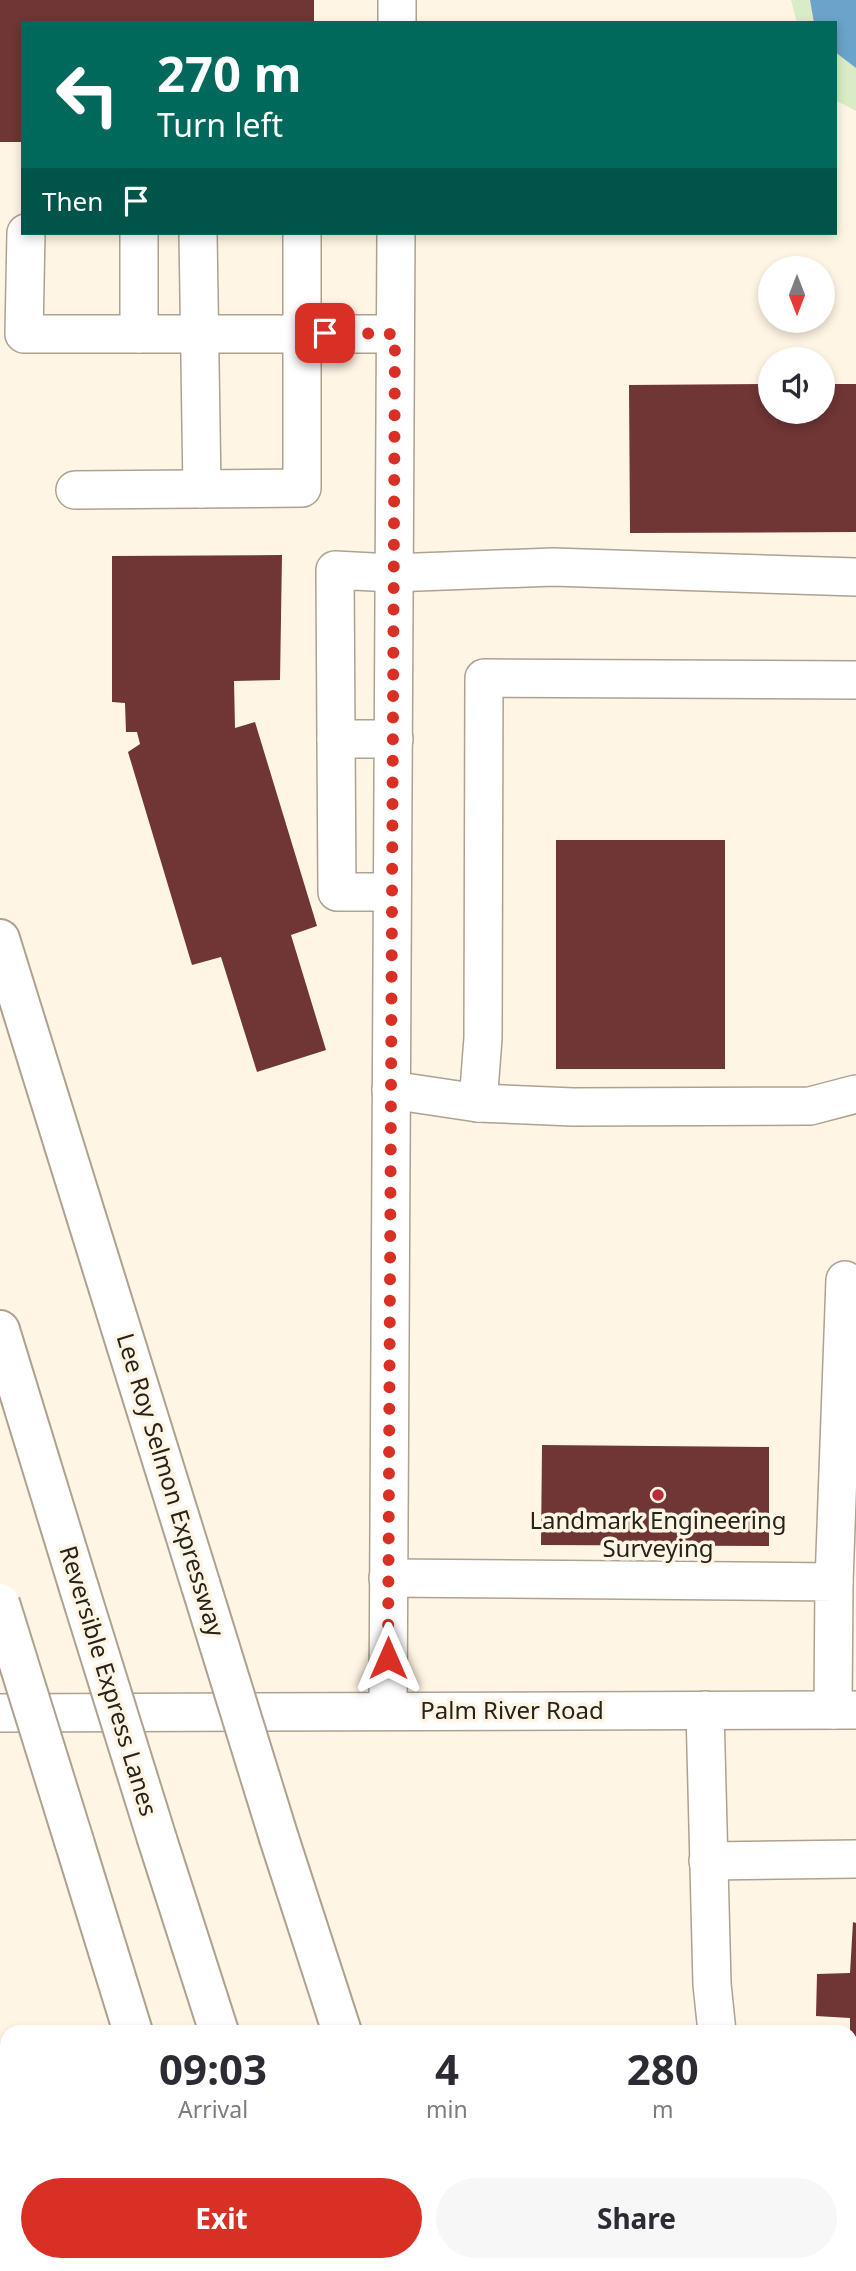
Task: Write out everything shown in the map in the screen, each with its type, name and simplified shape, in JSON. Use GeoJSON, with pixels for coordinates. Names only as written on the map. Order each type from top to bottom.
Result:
{"type":"FeatureCollection","features":[{"type":"Feature","properties":{"kind":"highway","name":"Lee Roy Selmon Expressway"},"geometry":{"type":"LineString","coordinates":[[0,939],[279,1838],[340,2025]]}},
{"type":"Feature","properties":{"kind":"highway","name":"Reversible Express Lanes"},"geometry":{"type":"LineString","coordinates":[[0,1330],[217,2025]]}},
{"type":"Feature","properties":{"kind":"highway"},"geometry":{"type":"LineString","coordinates":[[0,1603],[131,2025]]}},
{"type":"Feature","properties":{"kind":"street"},"geometry":{"type":"LineString","coordinates":[[397,0],[397,21]]}},
{"type":"Feature","properties":{"kind":"street"},"geometry":{"type":"LineString","coordinates":[[26,235],[24,334],[395,334]]}},
{"type":"Feature","properties":{"kind":"street"},"geometry":{"type":"LineString","coordinates":[[139,235],[139,334]]}},
{"type":"Feature","properties":{"kind":"street"},"geometry":{"type":"LineString","coordinates":[[198,235],[202,489]]}},
{"type":"Feature","properties":{"kind":"street"},"geometry":{"type":"LineString","coordinates":[[75,490],[302,488],[302,235]]}},
{"type":"Feature","properties":{"kind":"street"},"geometry":{"type":"LineString","coordinates":[[388,1711],[394,739],[392,573],[396,235]]}},
{"type":"Feature","properties":{"kind":"street"},"geometry":{"type":"LineString","coordinates":[[392,892],[337,892],[335,570],[392,573],[553,567],[856,577]]}},
{"type":"Feature","properties":{"kind":"street"},"geometry":{"type":"LineString","coordinates":[[478,1103],[483,1038],[484,678],[856,680]]}},
{"type":"Feature","properties":{"kind":"street"},"geometry":{"type":"LineString","coordinates":[[336,739],[394,739]]}},
{"type":"Feature","properties":{"kind":"street"},"geometry":{"type":"LineString","coordinates":[[391,1090],[478,1103],[573,1107],[810,1106],[856,1094]]}},
{"type":"Feature","properties":{"kind":"street"},"geometry":{"type":"LineString","coordinates":[[844,1710],[834,1582],[845,1280]]}},
{"type":"Feature","properties":{"kind":"street"},"geometry":{"type":"LineString","coordinates":[[388,1578],[834,1582]]}},
{"type":"Feature","properties":{"kind":"street"},"geometry":{"type":"LineString","coordinates":[[705,1710],[708,1861],[717,2025]]}},
{"type":"Feature","properties":{"kind":"street","name":"Palm River Road"},"geometry":{"type":"LineString","coordinates":[[0,1713],[844,1710]]}},
{"type":"Feature","properties":{"kind":"street"},"geometry":{"type":"LineString","coordinates":[[708,1861],[856,1859]]}},
{"type":"Feature","properties":{"kind":"green space"},"geometry":{"type":"Polygon","coordinates":[[[791,0],[810,0],[814,21],[796,21],[791,0]]]}},
{"type":"Feature","properties":{"kind":"green space"},"geometry":{"type":"Polygon","coordinates":[[[837,54],[856,68],[856,111],[837,101],[837,54]]]}},
{"type":"Feature","properties":{"kind":"water"},"geometry":{"type":"Polygon","coordinates":[[[810,0],[856,0],[856,68],[837,54],[837,21],[814,21],[810,0]]]}},
{"type":"Feature","properties":{"kind":"building"},"geometry":{"type":"Polygon","coordinates":[[[0,0],[314,0],[314,21],[21,21],[21,142],[0,142],[0,0]]]}},
{"type":"Feature","properties":{"kind":"building"},"geometry":{"type":"Polygon","coordinates":[[[758,384],[758,424],[835,424],[835,384],[856,384],[856,532],[630,533],[629,385],[758,384]]]}},
{"type":"Feature","properties":{"kind":"building"},"geometry":{"type":"Polygon","coordinates":[[[282,555],[280,680],[234,681],[235,728],[255,722],[317,926],[291,935],[326,1050],[257,1072],[221,957],[192,965],[128,752],[140,744],[137,732],[126,732],[125,703],[112,702],[112,556],[282,555]]]}},
{"type":"Feature","properties":{"kind":"building"},"geometry":{"type":"Polygon","coordinates":[[[556,840],[725,840],[725,1069],[556,1069],[556,840]]]}},
{"type":"Feature","properties":{"kind":"building"},"geometry":{"type":"Polygon","coordinates":[[[542,1445],[769,1447],[769,1546],[541,1545],[542,1445]]]}},
{"type":"Feature","properties":{"kind":"building"},"geometry":{"type":"Polygon","coordinates":[[[853,1922],[856,1923],[856,2025],[850,2025],[850,2018],[816,2016],[817,1974],[850,1973],[853,1922]]]}},
{"type":"Feature","properties":{"kind":"place","name":"Landmark Engineering Surveying"},"geometry":{"type":"Point","coordinates":[658,1495]}},
{"type":"Feature","properties":{"kind":"route"},"geometry":{"type":"LineString","coordinates":[[325,333],[395,334],[388,1658]]}}]}
